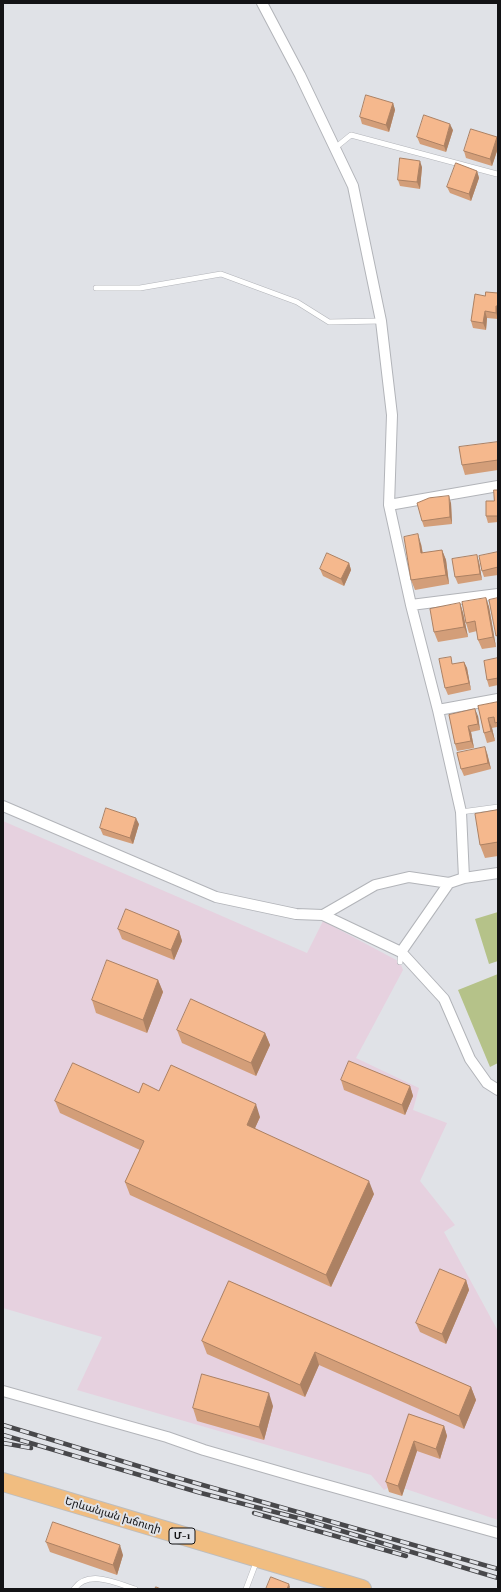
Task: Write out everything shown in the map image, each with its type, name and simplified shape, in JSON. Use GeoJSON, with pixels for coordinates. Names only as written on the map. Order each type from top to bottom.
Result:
{"type":"FeatureCollection","features":[{"type":"Feature","properties":{"kind":"highway","name":"Երևանյան խճուղի"},"geometry":{"type":"LineString","coordinates":[[3,1482],[362,1589]]}},
{"type":"Feature","properties":{"kind":"street"},"geometry":{"type":"LineString","coordinates":[[262,3],[300,75],[353,186],[381,321],[392,415],[389,505],[438,710],[460,812],[464,878]]}},
{"type":"Feature","properties":{"kind":"street"},"geometry":{"type":"LineString","coordinates":[[389,505],[498,486]]}},
{"type":"Feature","properties":{"kind":"street"},"geometry":{"type":"LineString","coordinates":[[412,605],[498,594]]}},
{"type":"Feature","properties":{"kind":"street"},"geometry":{"type":"LineString","coordinates":[[438,710],[498,699]]}},
{"type":"Feature","properties":{"kind":"street"},"geometry":{"type":"LineString","coordinates":[[3,806],[216,897],[296,914],[323,915],[401,957],[444,999],[470,1059],[487,1083],[498,1090]]}},
{"type":"Feature","properties":{"kind":"street"},"geometry":{"type":"LineString","coordinates":[[323,915],[375,885],[409,877],[449,883],[464,878],[498,873]]}},
{"type":"Feature","properties":{"kind":"street"},"geometry":{"type":"LineString","coordinates":[[401,957],[449,883]]}},
{"type":"Feature","properties":{"kind":"street"},"geometry":{"type":"LineString","coordinates":[[3,1391],[167,1437],[204,1450],[300,1478],[498,1533]]}},
{"type":"Feature","properties":{"kind":"lane"},"geometry":{"type":"LineString","coordinates":[[335,148],[351,135],[497,174]]}},
{"type":"Feature","properties":{"kind":"lane"},"geometry":{"type":"LineString","coordinates":[[96,288],[140,288],[221,274],[296,302],[329,322],[381,321]]}},
{"type":"Feature","properties":{"kind":"lane"},"geometry":{"type":"LineString","coordinates":[[460,812],[498,807]]}},
{"type":"Feature","properties":{"kind":"lane"},"geometry":{"type":"LineString","coordinates":[[246,1589],[258,1558]]}},
{"type":"Feature","properties":{"kind":"lane"},"geometry":{"type":"LineString","coordinates":[[74,1589],[77,1585],[88,1579],[101,1578],[135,1589]]}},
{"type":"Feature","properties":{"kind":"shaded area"},"geometry":{"type":"Polygon","coordinates":[[[3,821],[307,953],[323,921],[400,962],[403,970],[356,1058],[419,1088],[413,1110],[447,1123],[420,1181],[455,1225],[444,1232],[498,1331],[498,1520],[394,1485],[384,1490],[371,1475],[77,1390],[102,1337],[3,1308],[3,821]]]}},
{"type":"Feature","properties":{"kind":"green space"},"geometry":{"type":"Polygon","coordinates":[[[498,912],[498,961],[489,964],[475,919],[498,912]]]}},
{"type":"Feature","properties":{"kind":"green space"},"geometry":{"type":"Polygon","coordinates":[[[498,974],[498,1063],[490,1067],[458,990],[498,974]]]}},
{"type":"Feature","properties":{"kind":"building"},"geometry":{"type":"Polygon","coordinates":[[[366,95],[393,103],[386,125],[360,117],[366,95]]]}},
{"type":"Feature","properties":{"kind":"building"},"geometry":{"type":"Polygon","coordinates":[[[424,115],[450,124],[444,146],[417,137],[424,115]]]}},
{"type":"Feature","properties":{"kind":"building"},"geometry":{"type":"Polygon","coordinates":[[[471,129],[497,137],[490,159],[464,151],[471,129]]]}},
{"type":"Feature","properties":{"kind":"building"},"geometry":{"type":"Polygon","coordinates":[[[400,158],[420,161],[417,182],[398,180],[400,158]]]}},
{"type":"Feature","properties":{"kind":"building"},"geometry":{"type":"Polygon","coordinates":[[[456,163],[477,171],[469,194],[447,187],[456,163]]]}},
{"type":"Feature","properties":{"kind":"building"},"geometry":{"type":"Polygon","coordinates":[[[486,292],[498,293],[498,306],[496,306],[496,313],[485,311],[483,323],[471,321],[475,294],[485,296],[486,292]]]}},
{"type":"Feature","properties":{"kind":"building"},"geometry":{"type":"Polygon","coordinates":[[[498,442],[498,460],[462,465],[459,447],[498,442]]]}},
{"type":"Feature","properties":{"kind":"building"},"geometry":{"type":"Polygon","coordinates":[[[494,490],[498,490],[498,516],[486,516],[486,501],[494,501],[494,490]]]}},
{"type":"Feature","properties":{"kind":"building"},"geometry":{"type":"Polygon","coordinates":[[[449,496],[450,517],[422,521],[417,503],[429,498],[449,496]]]}},
{"type":"Feature","properties":{"kind":"building"},"geometry":{"type":"Polygon","coordinates":[[[418,534],[421,553],[442,550],[446,575],[411,580],[404,537],[418,534]]]}},
{"type":"Feature","properties":{"kind":"building"},"geometry":{"type":"Polygon","coordinates":[[[498,552],[498,567],[482,571],[479,556],[498,552]]]}},
{"type":"Feature","properties":{"kind":"building"},"geometry":{"type":"Polygon","coordinates":[[[327,553],[349,563],[341,579],[320,569],[327,553]]]}},
{"type":"Feature","properties":{"kind":"building"},"geometry":{"type":"Polygon","coordinates":[[[477,555],[480,574],[455,577],[452,559],[477,555]]]}},
{"type":"Feature","properties":{"kind":"building"},"geometry":{"type":"Polygon","coordinates":[[[486,598],[493,637],[478,640],[475,621],[466,623],[462,602],[486,598]]]}},
{"type":"Feature","properties":{"kind":"building"},"geometry":{"type":"Polygon","coordinates":[[[498,598],[498,635],[496,636],[489,600],[498,598]]]}},
{"type":"Feature","properties":{"kind":"building"},"geometry":{"type":"Polygon","coordinates":[[[460,603],[464,627],[434,632],[430,609],[460,603]]]}},
{"type":"Feature","properties":{"kind":"building"},"geometry":{"type":"Polygon","coordinates":[[[451,657],[452,664],[464,662],[469,683],[445,688],[439,659],[451,657]]]}},
{"type":"Feature","properties":{"kind":"building"},"geometry":{"type":"Polygon","coordinates":[[[498,658],[498,678],[487,680],[484,661],[498,658]]]}},
{"type":"Feature","properties":{"kind":"building"},"geometry":{"type":"Polygon","coordinates":[[[498,702],[498,722],[495,723],[494,717],[488,718],[491,731],[484,733],[478,706],[498,702]]]}},
{"type":"Feature","properties":{"kind":"building"},"geometry":{"type":"Polygon","coordinates":[[[475,709],[478,724],[468,726],[471,741],[455,744],[449,715],[475,709]]]}},
{"type":"Feature","properties":{"kind":"building"},"geometry":{"type":"Polygon","coordinates":[[[485,747],[488,763],[461,769],[457,753],[485,747]]]}},
{"type":"Feature","properties":{"kind":"building"},"geometry":{"type":"Polygon","coordinates":[[[106,808],[136,818],[130,838],[100,828],[106,808]]]}},
{"type":"Feature","properties":{"kind":"building"},"geometry":{"type":"Polygon","coordinates":[[[498,810],[498,842],[480,845],[475,814],[498,810]]]}},
{"type":"Feature","properties":{"kind":"building"},"geometry":{"type":"Polygon","coordinates":[[[126,909],[179,931],[171,950],[118,929],[126,909]]]}},
{"type":"Feature","properties":{"kind":"building"},"geometry":{"type":"Polygon","coordinates":[[[107,960],[158,980],[143,1020],[92,1000],[107,960]]]}},
{"type":"Feature","properties":{"kind":"building"},"geometry":{"type":"Polygon","coordinates":[[[191,999],[265,1033],[251,1063],[177,1030],[191,999]]]}},
{"type":"Feature","properties":{"kind":"building"},"geometry":{"type":"Polygon","coordinates":[[[349,1061],[410,1086],[402,1105],[341,1080],[349,1061]]]}},
{"type":"Feature","properties":{"kind":"building"},"geometry":{"type":"Polygon","coordinates":[[[73,1063],[139,1093],[143,1083],[159,1091],[171,1065],[256,1104],[247,1125],[369,1181],[326,1275],[125,1182],[144,1141],[55,1101],[73,1063]]]}},
{"type":"Feature","properties":{"kind":"building"},"geometry":{"type":"Polygon","coordinates":[[[440,1269],[466,1280],[442,1334],[416,1323],[440,1269]]]}},
{"type":"Feature","properties":{"kind":"building"},"geometry":{"type":"Polygon","coordinates":[[[229,1281],[471,1387],[459,1416],[315,1352],[300,1385],[202,1341],[229,1281]]]}},
{"type":"Feature","properties":{"kind":"building"},"geometry":{"type":"Polygon","coordinates":[[[202,1374],[269,1393],[259,1427],[193,1408],[202,1374]]]}},
{"type":"Feature","properties":{"kind":"building"},"geometry":{"type":"Polygon","coordinates":[[[409,1414],[444,1426],[436,1449],[414,1441],[398,1486],[386,1482],[409,1414]]]}},
{"type":"Feature","properties":{"kind":"building"},"geometry":{"type":"Polygon","coordinates":[[[53,1522],[120,1545],[113,1565],[46,1542],[53,1522]]]}},
{"type":"Feature","properties":{"kind":"building"},"geometry":{"type":"Polygon","coordinates":[[[271,1577],[289,1584],[287,1589],[266,1589],[271,1577]]]}},
{"type":"Feature","properties":{"kind":"railway"},"geometry":{"type":"LineString","coordinates":[[3,1425],[171,1476],[498,1569]]}},
{"type":"Feature","properties":{"kind":"railway"},"geometry":{"type":"LineString","coordinates":[[3,1435],[201,1493],[302,1519],[498,1578]]}},
{"type":"Feature","properties":{"kind":"railway"},"geometry":{"type":"LineString","coordinates":[[3,1443],[31,1448]]}},
{"type":"Feature","properties":{"kind":"railway"},"geometry":{"type":"LineString","coordinates":[[254,1513],[406,1556]]}}]}
